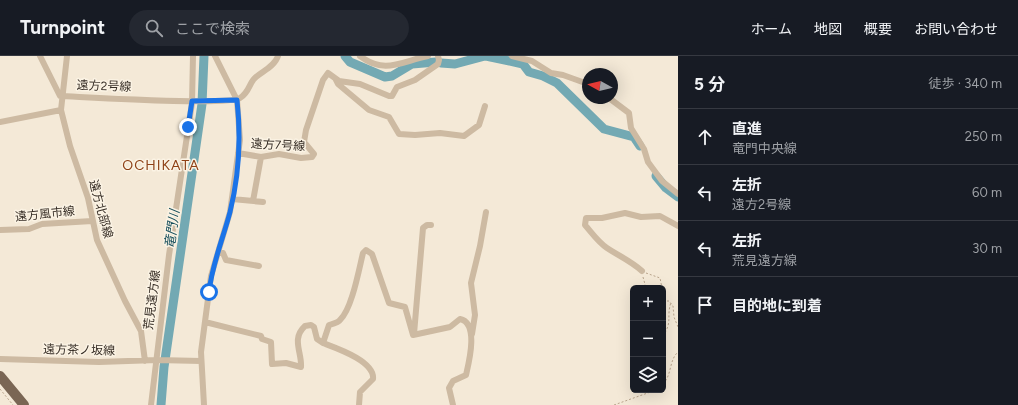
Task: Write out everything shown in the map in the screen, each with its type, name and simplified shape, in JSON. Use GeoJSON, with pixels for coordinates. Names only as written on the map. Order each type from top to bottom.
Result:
{"type":"FeatureCollection","features":[{"type":"Feature","properties":{"kind":"main road"},"geometry":{"type":"LineString","coordinates":[[0,376],[24,405]]}},
{"type":"Feature","properties":{"kind":"street","name":"遠方2号線"},"geometry":{"type":"LineString","coordinates":[[40,56],[59,95],[62,96],[208,102],[237,100]]}},
{"type":"Feature","properties":{"kind":"street","name":"遠方北部線"},"geometry":{"type":"LineString","coordinates":[[67,56],[61,110],[70,146],[88,198],[97,240],[125,301],[141,331],[145,361]]}},
{"type":"Feature","properties":{"kind":"street","name":"荒見遠方線"},"geometry":{"type":"LineString","coordinates":[[151,405],[192,101],[193,56]]}},
{"type":"Feature","properties":{"kind":"street"},"geometry":{"type":"LineString","coordinates":[[204,405],[201,361],[205,322],[211,276],[232,199],[240,123],[237,100],[215,56]]}},
{"type":"Feature","properties":{"kind":"street"},"geometry":{"type":"LineString","coordinates":[[237,100],[249,91],[254,79],[265,71],[278,56]]}},
{"type":"Feature","properties":{"kind":"street"},"geometry":{"type":"LineString","coordinates":[[360,56],[367,62],[387,67],[428,56]]}},
{"type":"Feature","properties":{"kind":"street"},"geometry":{"type":"LineString","coordinates":[[336,80],[339,82],[360,84],[392,96],[398,87],[415,80],[438,64],[438,56]]}},
{"type":"Feature","properties":{"kind":"street"},"geometry":{"type":"LineString","coordinates":[[512,56],[532,61],[551,74],[563,75],[582,82]]}},
{"type":"Feature","properties":{"kind":"street","name":"遠方7号線"},"geometry":{"type":"LineString","coordinates":[[238,153],[261,157],[278,154],[301,158],[314,156],[304,142],[306,130],[326,76],[330,74],[336,80]]}},
{"type":"Feature","properties":{"kind":"street"},"geometry":{"type":"LineString","coordinates":[[336,80],[338,84],[369,110],[389,117],[399,134],[415,135],[440,133],[464,136],[479,125],[485,106]]}},
{"type":"Feature","properties":{"kind":"street"},"geometry":{"type":"LineString","coordinates":[[617,104],[629,113],[631,128],[644,149],[648,162],[662,181],[678,194]]}},
{"type":"Feature","properties":{"kind":"street"},"geometry":{"type":"LineString","coordinates":[[0,122],[61,110]]}},
{"type":"Feature","properties":{"kind":"street"},"geometry":{"type":"LineString","coordinates":[[253,201],[261,157]]}},
{"type":"Feature","properties":{"kind":"street"},"geometry":{"type":"LineString","coordinates":[[232,199],[263,202]]}},
{"type":"Feature","properties":{"kind":"street"},"geometry":{"type":"LineString","coordinates":[[453,405],[449,388],[453,381],[466,375],[475,315],[471,283],[486,212]]}},
{"type":"Feature","properties":{"kind":"street"},"geometry":{"type":"LineString","coordinates":[[642,271],[634,264],[606,248],[598,241],[585,225],[586,218],[602,218],[625,213],[641,217],[660,216],[678,226]]}},
{"type":"Feature","properties":{"kind":"street","name":"遠方風市線"},"geometry":{"type":"LineString","coordinates":[[0,230],[29,229],[42,224],[92,221]]}},
{"type":"Feature","properties":{"kind":"street"},"geometry":{"type":"LineString","coordinates":[[414,335],[423,228],[427,225],[431,225]]}},
{"type":"Feature","properties":{"kind":"street"},"geometry":{"type":"LineString","coordinates":[[323,343],[329,325],[340,320],[346,309],[352,295],[363,253],[366,250],[372,254],[389,303],[405,307],[414,335]]}},
{"type":"Feature","properties":{"kind":"street"},"geometry":{"type":"LineString","coordinates":[[218,252],[223,253],[226,260],[259,266]]}},
{"type":"Feature","properties":{"kind":"street"},"geometry":{"type":"LineString","coordinates":[[414,335],[450,327],[460,319],[466,323],[472,335]]}},
{"type":"Feature","properties":{"kind":"street"},"geometry":{"type":"LineString","coordinates":[[205,322],[261,336],[262,339],[270,341],[272,364],[277,365],[286,363],[301,367],[297,340],[302,328],[308,324],[314,327],[317,339],[362,361],[373,373],[373,379],[360,392],[359,405]]}},
{"type":"Feature","properties":{"kind":"street","name":"遠方茶ノ坂線"},"geometry":{"type":"LineString","coordinates":[[0,359],[99,362],[156,360],[201,361]]}},
{"type":"Feature","properties":{"kind":"path"},"geometry":{"type":"LineString","coordinates":[[642,271],[645,285]]}},
{"type":"Feature","properties":{"kind":"path"},"geometry":{"type":"LineString","coordinates":[[642,271],[660,278],[661,285]]}},
{"type":"Feature","properties":{"kind":"path"},"geometry":{"type":"LineString","coordinates":[[666,300],[671,302]]}},
{"type":"Feature","properties":{"kind":"path"},"geometry":{"type":"LineString","coordinates":[[671,302],[678,327]]}},
{"type":"Feature","properties":{"kind":"path"},"geometry":{"type":"LineString","coordinates":[[666,332],[669,327],[668,311],[671,302]]}},
{"type":"Feature","properties":{"kind":"path"},"geometry":{"type":"LineString","coordinates":[[666,380],[669,376],[675,354],[678,352]]}},
{"type":"Feature","properties":{"kind":"path"},"geometry":{"type":"LineString","coordinates":[[0,389],[12,405]]}},
{"type":"Feature","properties":{"kind":"path"},"geometry":{"type":"LineString","coordinates":[[614,405],[648,393]]}},
{"type":"Feature","properties":{"kind":"waterway","name":"竜門川"},"geometry":{"type":"LineString","coordinates":[[161,405],[164,367],[202,104],[204,56]]}},
{"type":"Feature","properties":{"kind":"waterway"},"geometry":{"type":"LineString","coordinates":[[345,56],[350,62],[385,77],[392,76],[412,64],[436,62]]}},
{"type":"Feature","properties":{"kind":"waterway"},"geometry":{"type":"LineString","coordinates":[[441,63],[455,64],[485,56]]}},
{"type":"Feature","properties":{"kind":"waterway"},"geometry":{"type":"LineString","coordinates":[[486,56],[523,64],[529,72],[543,76],[557,83],[604,129],[634,137],[640,146]]}},
{"type":"Feature","properties":{"kind":"waterway"},"geometry":{"type":"LineString","coordinates":[[656,176],[666,188],[678,197]]}},
{"type":"Feature","properties":{"kind":"district","name":"OCHIKATA"},"geometry":{"type":"Point","coordinates":[161,165]}},
{"type":"Feature","properties":{"kind":"route"},"geometry":{"type":"LineString","coordinates":[[188,127],[192,101],[208,102],[237,100],[240,123],[240,140],[232,199],[230,212],[211,276],[209,292]]}}]}
